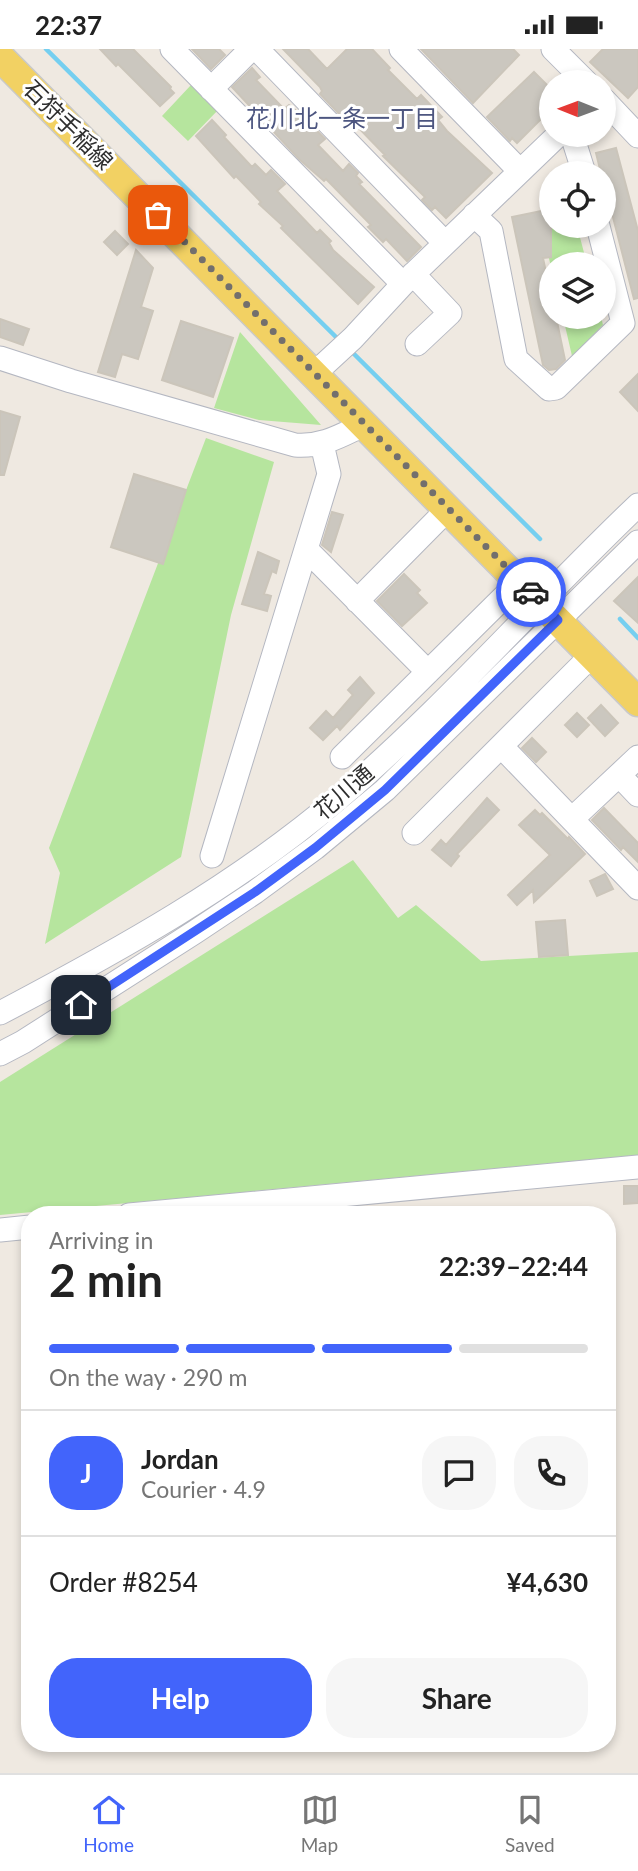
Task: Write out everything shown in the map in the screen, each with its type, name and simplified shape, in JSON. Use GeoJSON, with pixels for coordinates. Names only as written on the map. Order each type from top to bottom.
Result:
{"type":"FeatureCollection","features":[{"type":"Feature","properties":{"kind":"main road","name":"石狩手稲線"},"geometry":{"type":"LineString","coordinates":[[0,57],[638,702]]}},
{"type":"Feature","properties":{"kind":"street"},"geometry":{"type":"LineString","coordinates":[[172,49],[408,279],[450,313],[417,344]]}},
{"type":"Feature","properties":{"kind":"street"},"geometry":{"type":"LineString","coordinates":[[211,89],[251,49]]}},
{"type":"Feature","properties":{"kind":"street"},"geometry":{"type":"LineString","coordinates":[[257,49],[445,243]]}},
{"type":"Feature","properties":{"kind":"street"},"geometry":{"type":"LineString","coordinates":[[401,49],[520,171]]}},
{"type":"Feature","properties":{"kind":"street"},"geometry":{"type":"LineString","coordinates":[[566,54],[577,70]]}},
{"type":"Feature","properties":{"kind":"street"},"geometry":{"type":"LineString","coordinates":[[616,113],[638,136]]}},
{"type":"Feature","properties":{"kind":"street"},"geometry":{"type":"LineString","coordinates":[[315,373],[545,147]]}},
{"type":"Feature","properties":{"kind":"street"},"geometry":{"type":"LineString","coordinates":[[474,215],[491,230],[516,359],[549,389],[556,388],[623,323],[601,238]]}},
{"type":"Feature","properties":{"kind":"street"},"geometry":{"type":"LineString","coordinates":[[0,358],[295,445],[322,444],[363,425]]}},
{"type":"Feature","properties":{"kind":"street"},"geometry":{"type":"LineString","coordinates":[[212,856],[329,474],[322,444]]}},
{"type":"Feature","properties":{"kind":"street"},"geometry":{"type":"LineString","coordinates":[[357,601],[448,509]]}},
{"type":"Feature","properties":{"kind":"street","name":"花川通"},"geometry":{"type":"LineString","coordinates":[[0,1054],[23,1042],[255,892],[315,848],[385,790],[634,517]]}},
{"type":"Feature","properties":{"kind":"street","name":"花川通"},"geometry":{"type":"LineString","coordinates":[[0,1013],[99,961],[275,849],[339,798],[549,611],[638,542]]}},
{"type":"Feature","properties":{"kind":"street"},"geometry":{"type":"LineString","coordinates":[[306,549],[428,672]]}},
{"type":"Feature","properties":{"kind":"street"},"geometry":{"type":"LineString","coordinates":[[342,757],[520,581]]}},
{"type":"Feature","properties":{"kind":"street"},"geometry":{"type":"LineString","coordinates":[[414,833],[592,655]]}},
{"type":"Feature","properties":{"kind":"street"},"geometry":{"type":"LineString","coordinates":[[502,746],[638,888]]}},
{"type":"Feature","properties":{"kind":"street"},"geometry":{"type":"LineString","coordinates":[[572,820],[638,757]]}},
{"type":"Feature","properties":{"kind":"street"},"geometry":{"type":"LineString","coordinates":[[619,775],[638,795]]}},
{"type":"Feature","properties":{"kind":"street"},"geometry":{"type":"LineString","coordinates":[[224,1206],[638,1167]]}},
{"type":"Feature","properties":{"kind":"street"},"geometry":{"type":"LineString","coordinates":[[0,1230],[21,1228]]}},
{"type":"Feature","properties":{"kind":"green space"},"geometry":{"type":"Polygon","coordinates":[[[191,85],[197,91],[200,89],[220,108],[188,141],[162,116],[191,85]]]}},
{"type":"Feature","properties":{"kind":"green space"},"geometry":{"type":"Polygon","coordinates":[[[544,238],[580,238],[584,252],[548,252],[544,238]]]}},
{"type":"Feature","properties":{"kind":"green space"},"geometry":{"type":"Polygon","coordinates":[[[566,329],[599,329],[572,356],[566,329]]]}},
{"type":"Feature","properties":{"kind":"green space"},"geometry":{"type":"Polygon","coordinates":[[[240,332],[321,425],[259,420],[214,408],[240,332]]]}},
{"type":"Feature","properties":{"kind":"green space"},"geometry":{"type":"Polygon","coordinates":[[[206,438],[274,462],[231,615],[181,857],[45,944],[60,873],[49,848],[206,438]]]}},
{"type":"Feature","properties":{"kind":"green space"},"geometry":{"type":"Polygon","coordinates":[[[353,860],[398,918],[416,905],[481,961],[638,952],[638,1155],[96,1206],[21,1206],[21,1213],[0,1215],[0,1082],[353,860]]]}},
{"type":"Feature","properties":{"kind":"building"},"geometry":{"type":"Polygon","coordinates":[[[100,49],[133,49],[174,93],[160,106],[100,49]]]}},
{"type":"Feature","properties":{"kind":"building"},"geometry":{"type":"Polygon","coordinates":[[[192,49],[219,49],[225,55],[211,69],[192,49]]]}},
{"type":"Feature","properties":{"kind":"building"},"geometry":{"type":"Polygon","coordinates":[[[283,49],[308,49],[327,69],[347,49],[372,49],[390,68],[388,70],[417,99],[421,95],[442,117],[438,120],[447,131],[492,173],[446,218],[435,207],[432,210],[422,200],[425,197],[350,119],[347,122],[320,94],[320,87],[283,49]]]}},
{"type":"Feature","properties":{"kind":"building"},"geometry":{"type":"Polygon","coordinates":[[[421,49],[513,49],[519,55],[473,103],[421,49]]]}},
{"type":"Feature","properties":{"kind":"building"},"geometry":{"type":"Polygon","coordinates":[[[603,49],[638,49],[638,87],[628,98],[616,87],[616,70],[598,70],[590,62],[603,49]]]}},
{"type":"Feature","properties":{"kind":"building"},"geometry":{"type":"Polygon","coordinates":[[[252,68],[260,77],[256,80],[284,109],[289,105],[325,139],[318,145],[343,171],[349,164],[358,173],[356,176],[362,182],[359,184],[421,247],[407,261],[386,239],[383,242],[368,227],[371,225],[326,179],[324,181],[299,159],[232,87],[252,68]]]}},
{"type":"Feature","properties":{"kind":"building"},"geometry":{"type":"Polygon","coordinates":[[[534,72],[539,77],[539,121],[517,143],[512,138],[510,141],[487,117],[534,72]]]}},
{"type":"Feature","properties":{"kind":"building"},"geometry":{"type":"Polygon","coordinates":[[[212,120],[252,167],[255,164],[266,175],[271,170],[285,184],[277,191],[317,233],[320,230],[331,241],[329,243],[333,250],[374,287],[358,304],[281,228],[283,226],[259,204],[261,202],[236,176],[234,178],[196,136],[212,120]]]}},
{"type":"Feature","properties":{"kind":"building"},"geometry":{"type":"Polygon","coordinates":[[[616,148],[638,231],[638,298],[634,299],[616,229],[616,161],[598,161],[596,153],[616,148]]]}},
{"type":"Feature","properties":{"kind":"building"},"geometry":{"type":"Polygon","coordinates":[[[539,211],[539,238],[551,238],[551,252],[539,252],[539,329],[559,329],[565,360],[556,369],[549,370],[543,365],[512,217],[539,211]]]}},
{"type":"Feature","properties":{"kind":"building"},"geometry":{"type":"Polygon","coordinates":[[[115,231],[128,244],[117,255],[104,242],[115,231]]]}},
{"type":"Feature","properties":{"kind":"building"},"geometry":{"type":"Polygon","coordinates":[[[136,250],[153,268],[141,307],[153,311],[138,359],[122,354],[115,377],[98,372],[136,250]]]}},
{"type":"Feature","properties":{"kind":"building"},"geometry":{"type":"Polygon","coordinates":[[[0,319],[29,329],[23,345],[0,337],[0,319]]]}},
{"type":"Feature","properties":{"kind":"building"},"geometry":{"type":"Polygon","coordinates":[[[181,321],[233,338],[213,397],[162,380],[181,321]]]}},
{"type":"Feature","properties":{"kind":"building"},"geometry":{"type":"Polygon","coordinates":[[[638,374],[638,411],[620,392],[638,374]]]}},
{"type":"Feature","properties":{"kind":"building"},"geometry":{"type":"Polygon","coordinates":[[[0,411],[20,417],[4,475],[0,475],[0,411]]]}},
{"type":"Feature","properties":{"kind":"building"},"geometry":{"type":"Polygon","coordinates":[[[134,474],[186,490],[163,564],[111,547],[134,474]]]}},
{"type":"Feature","properties":{"kind":"building"},"geometry":{"type":"Polygon","coordinates":[[[332,512],[343,515],[331,552],[322,545],[332,512]]]}},
{"type":"Feature","properties":{"kind":"building"},"geometry":{"type":"Polygon","coordinates":[[[258,552],[279,561],[276,573],[272,571],[264,594],[271,596],[267,611],[242,604],[258,552]]]}},
{"type":"Feature","properties":{"kind":"building"},"geometry":{"type":"Polygon","coordinates":[[[404,574],[420,590],[417,593],[427,603],[402,626],[377,601],[404,574]]]}},
{"type":"Feature","properties":{"kind":"building"},"geometry":{"type":"Polygon","coordinates":[[[638,577],[638,623],[614,601],[638,577]]]}},
{"type":"Feature","properties":{"kind":"building"},"geometry":{"type":"Polygon","coordinates":[[[360,677],[374,693],[340,730],[337,726],[323,740],[310,728],[326,711],[333,718],[353,695],[348,690],[360,677]]]}},
{"type":"Feature","properties":{"kind":"building"},"geometry":{"type":"Polygon","coordinates":[[[601,705],[618,723],[605,736],[588,718],[601,705]]]}},
{"type":"Feature","properties":{"kind":"building"},"geometry":{"type":"Polygon","coordinates":[[[577,713],[589,725],[577,737],[565,725],[577,713]]]}},
{"type":"Feature","properties":{"kind":"building"},"geometry":{"type":"Polygon","coordinates":[[[532,738],[546,752],[536,762],[522,748],[532,738]]]}},
{"type":"Feature","properties":{"kind":"building"},"geometry":{"type":"Polygon","coordinates":[[[487,798],[499,810],[457,854],[459,856],[451,866],[432,850],[441,840],[446,845],[487,798]]]}},
{"type":"Feature","properties":{"kind":"building"},"geometry":{"type":"Polygon","coordinates":[[[604,808],[638,843],[638,862],[623,847],[621,850],[592,820],[604,808]]]}},
{"type":"Feature","properties":{"kind":"building"},"geometry":{"type":"Polygon","coordinates":[[[535,810],[540,815],[542,813],[585,854],[534,902],[533,890],[517,905],[508,895],[550,855],[519,825],[535,810]]]}},
{"type":"Feature","properties":{"kind":"building"},"geometry":{"type":"Polygon","coordinates":[[[605,874],[613,889],[597,896],[590,881],[605,874]]]}},
{"type":"Feature","properties":{"kind":"building"},"geometry":{"type":"Polygon","coordinates":[[[565,920],[568,955],[539,957],[536,922],[565,920]]]}},
{"type":"Feature","properties":{"kind":"building"},"geometry":{"type":"Polygon","coordinates":[[[624,1186],[638,1186],[638,1203],[624,1204],[624,1186]]]}},
{"type":"Feature","properties":{"kind":"waterway"},"geometry":{"type":"LineString","coordinates":[[46,49],[340,341]]}},
{"type":"Feature","properties":{"kind":"waterway"},"geometry":{"type":"LineString","coordinates":[[349,349],[540,539]]}},
{"type":"Feature","properties":{"kind":"waterway"},"geometry":{"type":"LineString","coordinates":[[620,619],[638,638]]}},
{"type":"Feature","properties":{"kind":"way so far"},"geometry":{"type":"LineString","coordinates":[[158,215],[531,592]]}},
{"type":"Feature","properties":{"kind":"district","name":"花川北一条一丁目"},"geometry":{"type":"Point","coordinates":[342,119]}},
{"type":"Feature","properties":{"kind":"route"},"geometry":{"type":"LineString","coordinates":[[81,1005],[255,892],[315,848],[385,790],[558,620],[531,592]]}}]}
